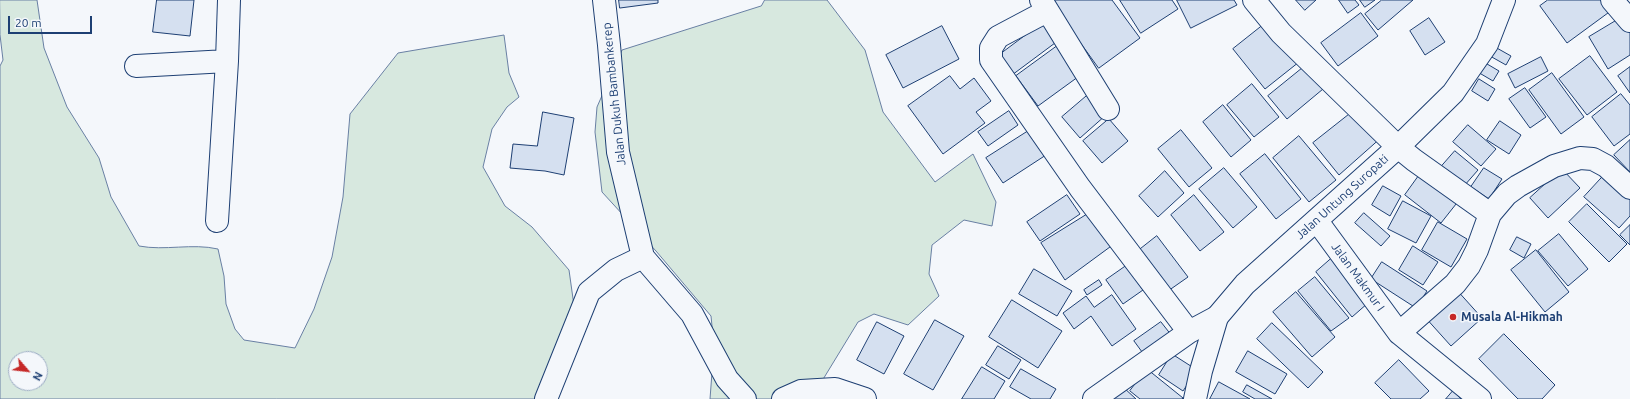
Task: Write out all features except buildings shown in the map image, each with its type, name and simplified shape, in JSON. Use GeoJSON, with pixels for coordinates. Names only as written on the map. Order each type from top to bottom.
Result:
{"type":"FeatureCollection","features":[{"type":"Feature","properties":{"kind":"street"},"geometry":{"type":"LineString","coordinates":[[217,221],[227,61],[229,0]]}},
{"type":"Feature","properties":{"kind":"street","name":"Jalan Dukuh Bambankerep"},"geometry":{"type":"LineString","coordinates":[[604,0],[618,152],[643,257],[692,314],[727,379],[745,399]]}},
{"type":"Feature","properties":{"kind":"street"},"geometry":{"type":"LineString","coordinates":[[1254,0],[1281,33],[1398,147],[1490,214]]}},
{"type":"Feature","properties":{"kind":"street","name":"Jalan Untung Suropati"},"geometry":{"type":"LineString","coordinates":[[1195,399],[1201,371],[1217,318],[1246,284],[1398,147],[1453,93],[1487,44],[1504,0]]}},
{"type":"Feature","properties":{"kind":"street"},"geometry":{"type":"LineString","coordinates":[[1612,0],[1630,21]]}},
{"type":"Feature","properties":{"kind":"street"},"geometry":{"type":"LineString","coordinates":[[1108,109],[1044,5],[998,36],[991,48],[991,60],[1080,188],[1188,332]]}},
{"type":"Feature","properties":{"kind":"street"},"geometry":{"type":"LineString","coordinates":[[136,66],[227,61]]}},
{"type":"Feature","properties":{"kind":"street"},"geometry":{"type":"LineString","coordinates":[[1399,333],[1455,284],[1469,266],[1477,250],[1490,214],[1507,194],[1518,186],[1554,166],[1580,158],[1593,159],[1606,166],[1630,188]]}},
{"type":"Feature","properties":{"kind":"street","name":"Jalan Makmur I"},"geometry":{"type":"LineString","coordinates":[[1317,221],[1399,333],[1480,399]]}},
{"type":"Feature","properties":{"kind":"street"},"geometry":{"type":"LineString","coordinates":[[546,399],[589,292],[616,270],[643,257]]}},
{"type":"Feature","properties":{"kind":"street"},"geometry":{"type":"LineString","coordinates":[[1094,399],[1188,332],[1217,318]]}},
{"type":"Feature","properties":{"kind":"street"},"geometry":{"type":"LineString","coordinates":[[783,399],[802,390],[835,389],[865,399]]}},
{"type":"Feature","properties":{"kind":"shaded area"},"geometry":{"type":"Polygon","coordinates":[[[0,0],[37,0],[44,48],[67,107],[99,158],[111,197],[139,246],[159,248],[208,247],[218,249],[224,276],[226,304],[235,329],[244,340],[295,348],[314,309],[332,257],[343,197],[350,114],[398,53],[504,35],[509,73],[519,97],[507,107],[492,129],[483,167],[505,206],[532,227],[569,270],[575,313],[553,399],[0,399],[0,66],[3,60],[0,35],[0,0]]]}},
{"type":"Feature","properties":{"kind":"shaded area"},"geometry":{"type":"Polygon","coordinates":[[[765,0],[827,0],[865,50],[883,112],[935,182],[973,154],[996,202],[992,226],[964,220],[932,245],[929,274],[939,296],[908,325],[874,314],[858,322],[822,381],[792,399],[710,399],[714,346],[711,316],[656,251],[602,192],[595,132],[597,107],[622,50],[761,6],[765,0]]]}},
{"type":"Feature","properties":{"kind":"place","name":"Musala Al-Hikmah"},"geometry":{"type":"Point","coordinates":[1453,317]}}]}
